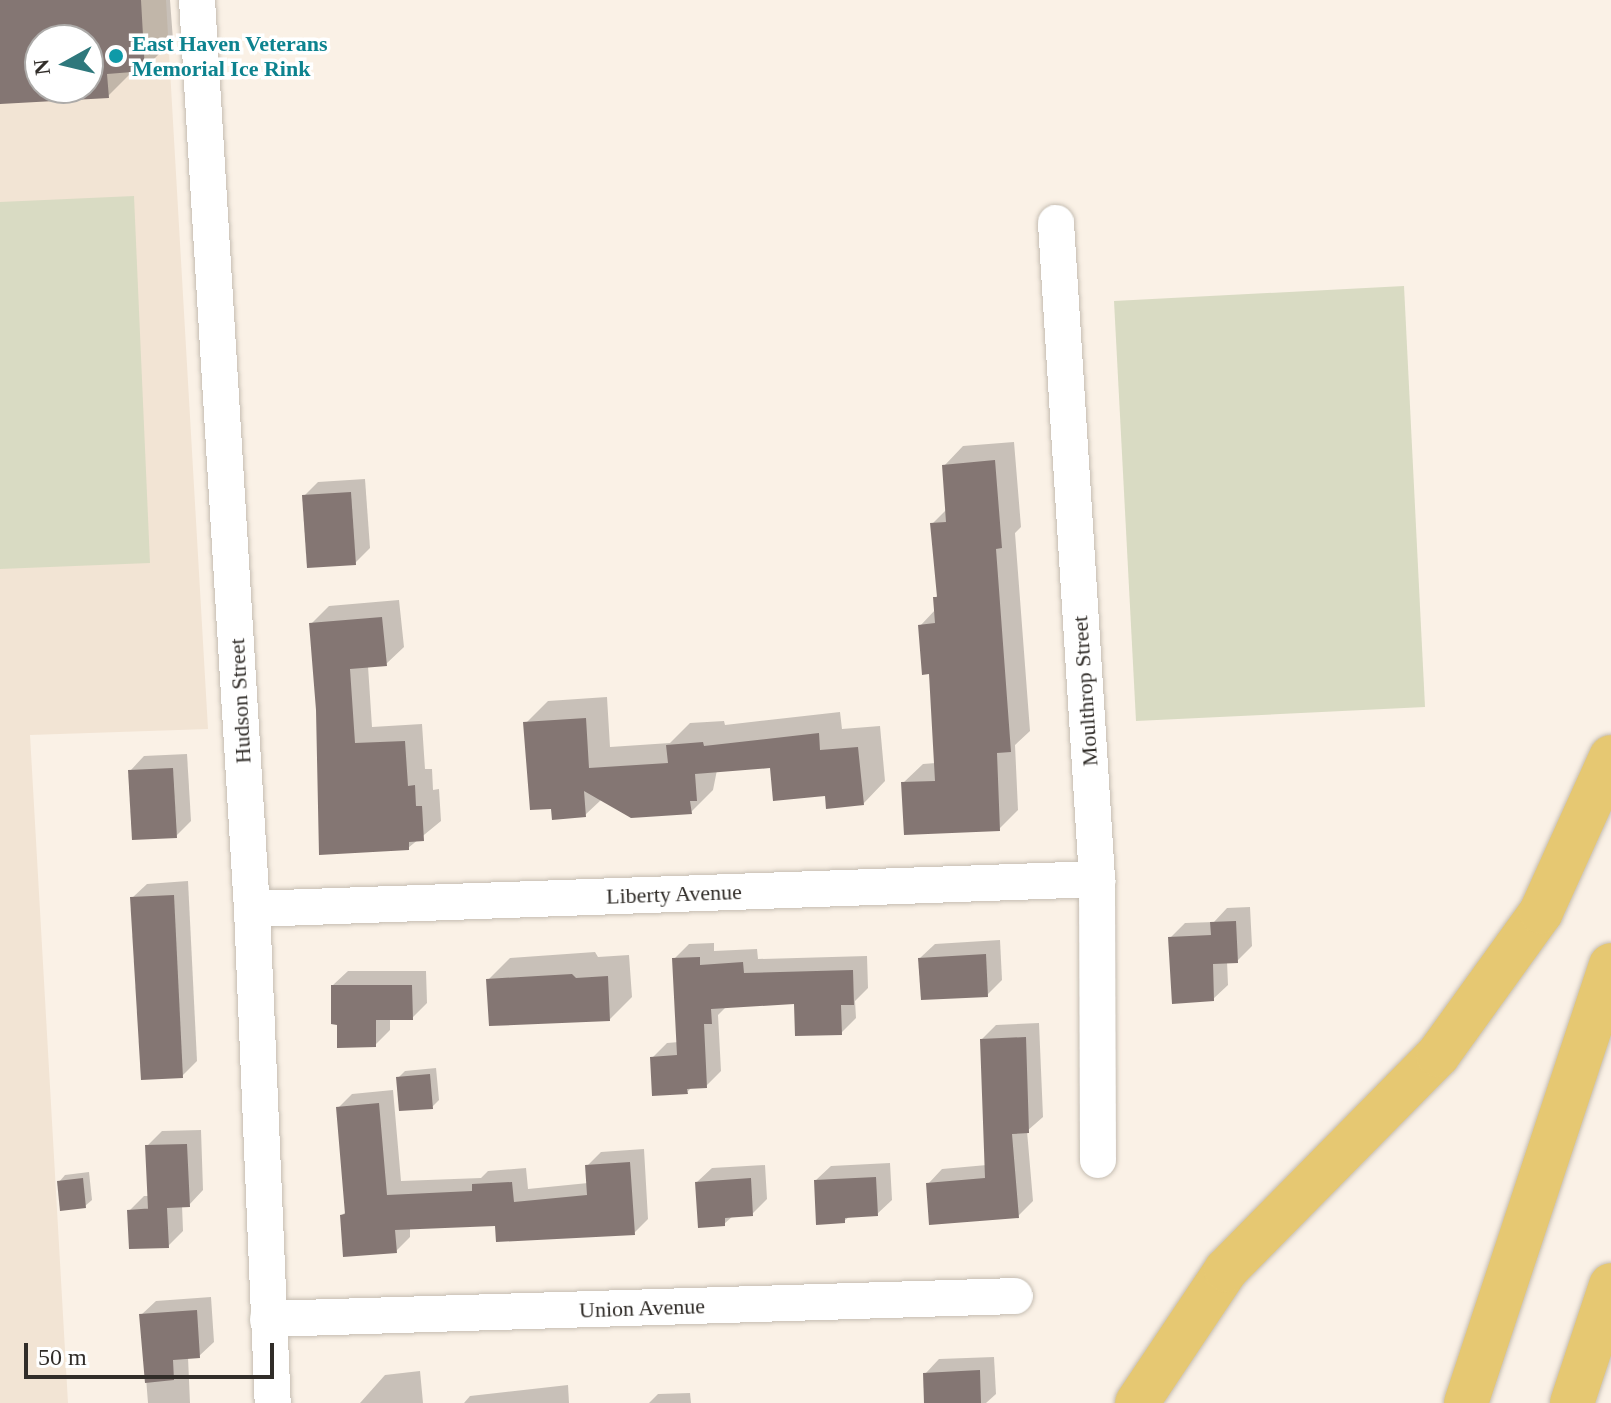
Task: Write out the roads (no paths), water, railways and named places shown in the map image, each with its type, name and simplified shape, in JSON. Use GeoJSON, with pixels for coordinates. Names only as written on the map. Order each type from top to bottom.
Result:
{"type":"FeatureCollection","features":[{"type":"Feature","properties":{"kind":"highway"},"geometry":{"type":"LineString","coordinates":[[1137,1403],[1226,1270],[1438,1055],[1541,912],[1611,757]]}},
{"type":"Feature","properties":{"kind":"highway"},"geometry":{"type":"LineString","coordinates":[[1466,1403],[1611,965]]}},
{"type":"Feature","properties":{"kind":"highway"},"geometry":{"type":"LineString","coordinates":[[1572,1403],[1611,1285]]}},
{"type":"Feature","properties":{"kind":"street","name":"Hudson Street"},"geometry":{"type":"LineString","coordinates":[[197,0],[252,909],[273,1403]]}},
{"type":"Feature","properties":{"kind":"street","name":"Moulthrop Street"},"geometry":{"type":"LineString","coordinates":[[1056,223],[1097,879],[1098,1160]]}},
{"type":"Feature","properties":{"kind":"street","name":"Liberty Avenue"},"geometry":{"type":"LineString","coordinates":[[252,909],[1097,879]]}},
{"type":"Feature","properties":{"kind":"street","name":"Union Avenue"},"geometry":{"type":"LineString","coordinates":[[268,1319],[1015,1296]]}},
{"type":"Feature","properties":{"kind":"place","name":"East Haven Veterans Memorial Ice Rink"},"geometry":{"type":"Point","coordinates":[116,56]}}]}
